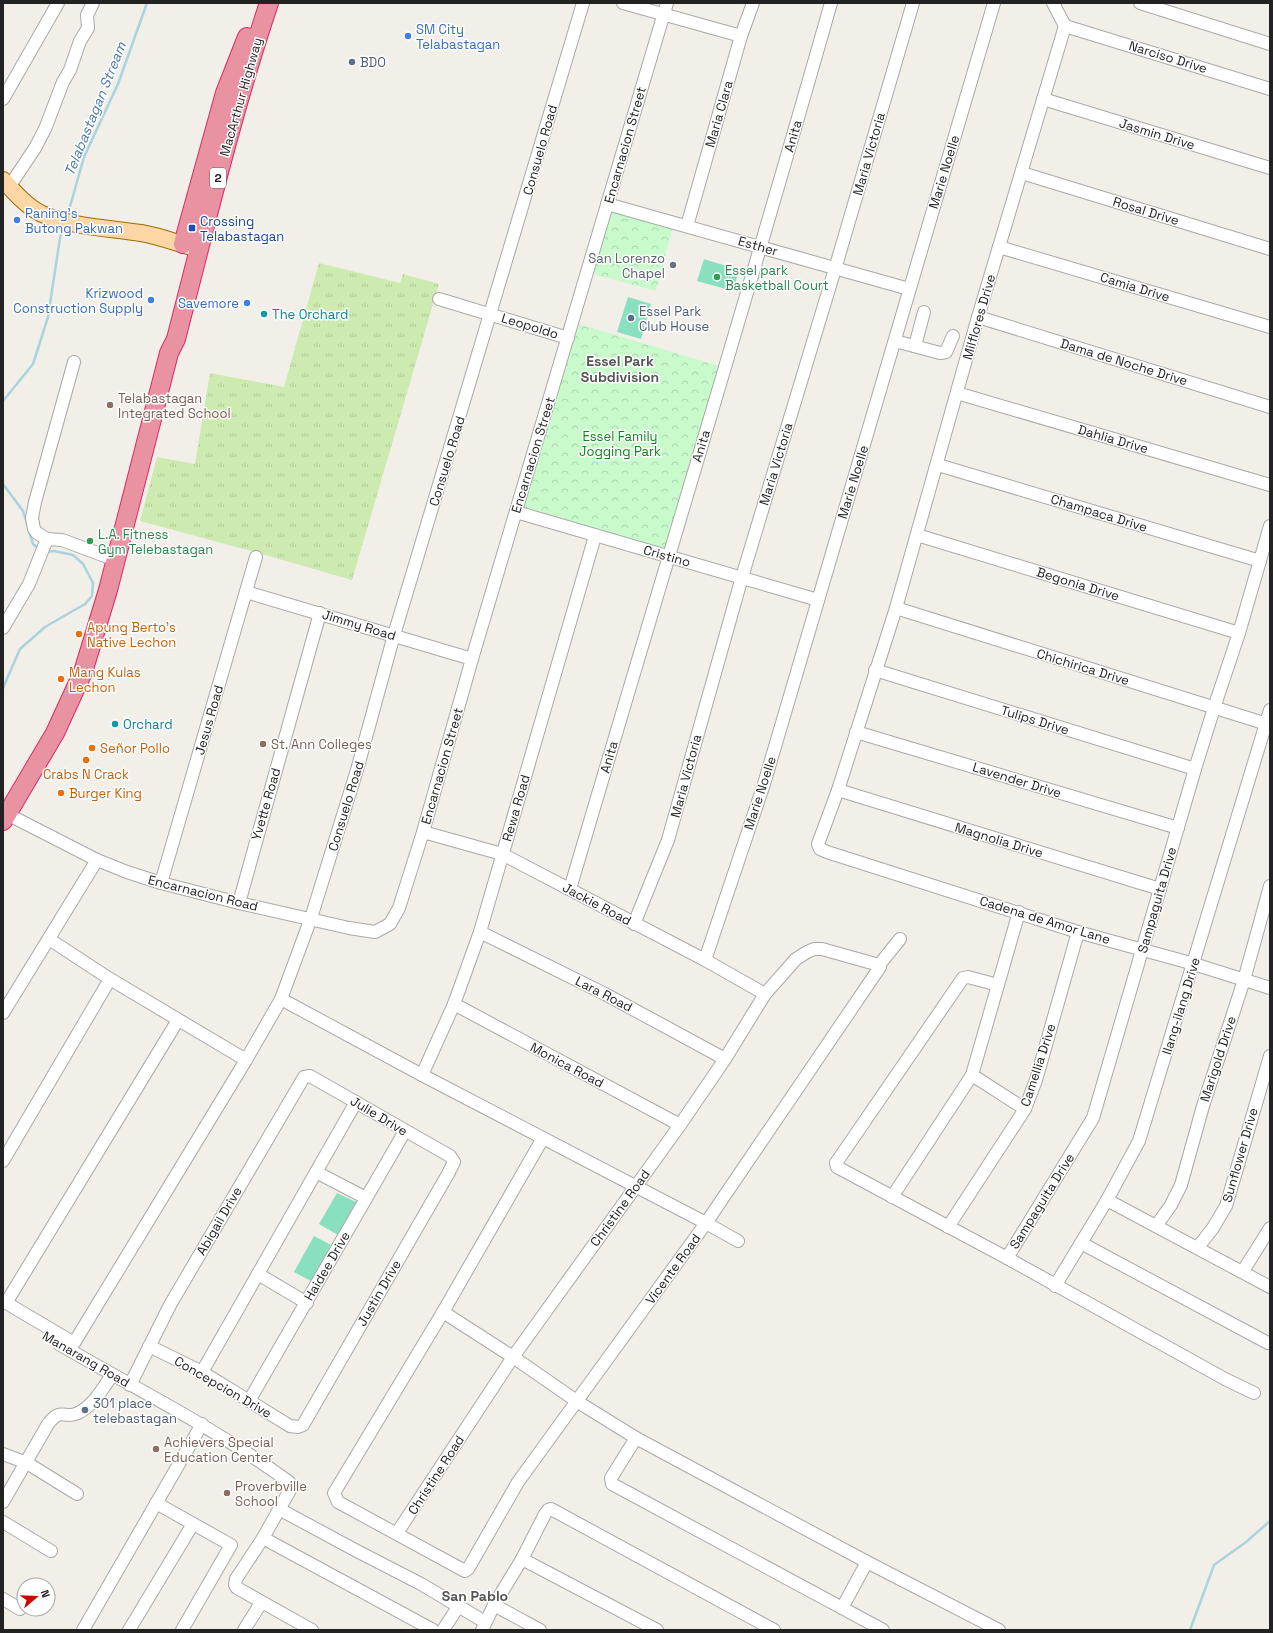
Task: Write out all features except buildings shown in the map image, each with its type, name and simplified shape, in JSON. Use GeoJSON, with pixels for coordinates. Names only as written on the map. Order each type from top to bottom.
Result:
{"type":"FeatureCollection","features":[{"type":"Feature","properties":{"kind":"highway","name":"MacArthur Highway"},"geometry":{"type":"LineString","coordinates":[[5,818],[55,733],[80,678],[100,619],[168,353],[176,339],[191,247],[238,72],[260,3]]}},
{"type":"Feature","properties":{"kind":"highway","name":"MacArthur Highway"},"geometry":{"type":"LineString","coordinates":[[191,247],[269,3]]}},
{"type":"Feature","properties":{"kind":"main road"},"geometry":{"type":"LineString","coordinates":[[6,183],[32,207],[57,219],[144,234],[191,247]]}},
{"type":"Feature","properties":{"kind":"street"},"geometry":{"type":"LineString","coordinates":[[3,99],[58,3]]}},
{"type":"Feature","properties":{"kind":"street"},"geometry":{"type":"LineString","coordinates":[[6,183],[35,148],[63,82],[70,70],[80,41],[88,28],[87,15],[93,3]]}},
{"type":"Feature","properties":{"kind":"street","name":"Consuelo Road"},"geometry":{"type":"LineString","coordinates":[[4,1305],[74,1344],[246,1060],[281,999],[311,918],[357,770],[394,636],[583,3]]}},
{"type":"Feature","properties":{"kind":"street"},"geometry":{"type":"LineString","coordinates":[[623,3],[741,36]]}},
{"type":"Feature","properties":{"kind":"street","name":"Encarnacion Street"},"geometry":{"type":"LineString","coordinates":[[399,908],[423,832],[472,659],[667,3]]}},
{"type":"Feature","properties":{"kind":"street","name":"Maria Clara"},"geometry":{"type":"LineString","coordinates":[[687,226],[741,36],[752,3]]}},
{"type":"Feature","properties":{"kind":"street","name":"Anita"},"geometry":{"type":"LineString","coordinates":[[570,889],[668,557],[762,247],[831,3]]}},
{"type":"Feature","properties":{"kind":"street","name":"Maria Victoria"},"geometry":{"type":"LineString","coordinates":[[634,924],[668,840],[742,577],[913,3]]}},
{"type":"Feature","properties":{"kind":"street","name":"Marie Noelle"},"geometry":{"type":"LineString","coordinates":[[704,960],[764,784],[994,3]]}},
{"type":"Feature","properties":{"kind":"street"},"geometry":{"type":"LineString","coordinates":[[1053,3],[1065,26]]}},
{"type":"Feature","properties":{"kind":"street"},"geometry":{"type":"LineString","coordinates":[[1140,3],[1270,44]]}},
{"type":"Feature","properties":{"kind":"street","name":"Narciso Drive"},"geometry":{"type":"LineString","coordinates":[[1065,26],[1270,88]]}},
{"type":"Feature","properties":{"kind":"street","name":"Milflores Drive"},"geometry":{"type":"LineString","coordinates":[[820,849],[818,844],[838,790],[896,608],[938,465],[978,317],[1065,26]]}},
{"type":"Feature","properties":{"kind":"street","name":"Jasmin Drive"},"geometry":{"type":"LineString","coordinates":[[1043,99],[1270,168]]}},
{"type":"Feature","properties":{"kind":"street","name":"Rosal Drive"},"geometry":{"type":"LineString","coordinates":[[1022,173],[1270,249]]}},
{"type":"Feature","properties":{"kind":"street","name":"Esther"},"geometry":{"type":"LineString","coordinates":[[607,204],[909,289]]}},
{"type":"Feature","properties":{"kind":"street","name":"Camia Drive"},"geometry":{"type":"LineString","coordinates":[[1000,247],[1270,327]]}},
{"type":"Feature","properties":{"kind":"street","name":"Leopoldo"},"geometry":{"type":"LineString","coordinates":[[440,299],[568,338]]}},
{"type":"Feature","properties":{"kind":"street"},"geometry":{"type":"LineString","coordinates":[[915,346],[924,312]]}},
{"type":"Feature","properties":{"kind":"street","name":"Dama de Noche Drive"},"geometry":{"type":"LineString","coordinates":[[978,317],[1270,407]]}},
{"type":"Feature","properties":{"kind":"street"},"geometry":{"type":"LineString","coordinates":[[895,341],[940,353],[946,352],[953,336]]}},
{"type":"Feature","properties":{"kind":"street"},"geometry":{"type":"LineString","coordinates":[[3,628],[30,584],[44,547],[34,529],[32,518],[34,502],[74,362]]}},
{"type":"Feature","properties":{"kind":"street","name":"Dahlia Drive"},"geometry":{"type":"LineString","coordinates":[[957,392],[1270,485]]}},
{"type":"Feature","properties":{"kind":"street","name":"Champaca Drive"},"geometry":{"type":"LineString","coordinates":[[938,465],[1260,560]]}},
{"type":"Feature","properties":{"kind":"street","name":"Cristino"},"geometry":{"type":"LineString","coordinates":[[516,512],[594,536],[742,577],[818,600]]}},
{"type":"Feature","properties":{"kind":"street","name":"Sampaguita Drive"},"geometry":{"type":"LineString","coordinates":[[1007,1258],[1093,1118],[1195,769],[1239,633],[1270,526]]}},
{"type":"Feature","properties":{"kind":"street","name":"Begonia Drive"},"geometry":{"type":"LineString","coordinates":[[917,535],[1239,633]]}},
{"type":"Feature","properties":{"kind":"street","name":"Rewa Road"},"geometry":{"type":"LineString","coordinates":[[422,1076],[454,1004],[480,932],[594,536]]}},
{"type":"Feature","properties":{"kind":"street"},"geometry":{"type":"LineString","coordinates":[[44,547],[62,540],[116,560]]}},
{"type":"Feature","properties":{"kind":"street","name":"Jesus Road"},"geometry":{"type":"LineString","coordinates":[[161,883],[256,557]]}},
{"type":"Feature","properties":{"kind":"street","name":"Jimmy Road"},"geometry":{"type":"LineString","coordinates":[[246,592],[472,659]]}},
{"type":"Feature","properties":{"kind":"street","name":"Chichirica Drive"},"geometry":{"type":"LineString","coordinates":[[896,608],[1268,724]]}},
{"type":"Feature","properties":{"kind":"street","name":"Yvette Road"},"geometry":{"type":"LineString","coordinates":[[239,903],[320,613]]}},
{"type":"Feature","properties":{"kind":"street","name":"Tulips Drive"},"geometry":{"type":"LineString","coordinates":[[875,670],[1195,769]]}},
{"type":"Feature","properties":{"kind":"street","name":"Ilang-ilang Drive"},"geometry":{"type":"LineString","coordinates":[[1055,1286],[1107,1200],[1139,1142],[1268,724],[1270,710]]}},
{"type":"Feature","properties":{"kind":"street","name":"Lavender Drive"},"geometry":{"type":"LineString","coordinates":[[856,732],[1178,828]]}},
{"type":"Feature","properties":{"kind":"street","name":"Magnolia Drive"},"geometry":{"type":"LineString","coordinates":[[838,790],[1160,889]]}},
{"type":"Feature","properties":{"kind":"street","name":"Encarnacion Road"},"geometry":{"type":"LineString","coordinates":[[5,818],[97,860],[161,883],[239,903],[311,918],[349,928],[376,932],[390,924],[399,908]]}},
{"type":"Feature","properties":{"kind":"street","name":"Jackie Road"},"geometry":{"type":"LineString","coordinates":[[423,832],[502,854],[704,960],[765,994]]}},
{"type":"Feature","properties":{"kind":"street","name":"Cadena de Amor Lane"},"geometry":{"type":"LineString","coordinates":[[820,849],[1078,932],[1194,964],[1270,988]]}},
{"type":"Feature","properties":{"kind":"street"},"geometry":{"type":"LineString","coordinates":[[3,1013],[97,860]]}},
{"type":"Feature","properties":{"kind":"street","name":"Marigold Drive"},"geometry":{"type":"LineString","coordinates":[[1156,1226],[1172,1205],[1181,1185],[1203,1106],[1244,980],[1270,886]]}},
{"type":"Feature","properties":{"kind":"street"},"geometry":{"type":"LineString","coordinates":[[892,1197],[972,1075],[1019,912]]}},
{"type":"Feature","properties":{"kind":"street","name":"Lara Road"},"geometry":{"type":"LineString","coordinates":[[480,932],[605,994],[725,1060]]}},
{"type":"Feature","properties":{"kind":"street","name":"Camellia Drive"},"geometry":{"type":"LineString","coordinates":[[948,1227],[1025,1108],[1036,1080],[1078,932]]}},
{"type":"Feature","properties":{"kind":"street"},"geometry":{"type":"LineString","coordinates":[[49,939],[110,979],[246,1060]]}},
{"type":"Feature","properties":{"kind":"street","name":"Vicente Road"},"geometry":{"type":"LineString","coordinates":[[397,1533],[465,1571],[468,1569],[518,1482],[578,1402],[706,1223],[880,968],[879,965],[900,940]]}},
{"type":"Feature","properties":{"kind":"street","name":"Christine Road"},"geometry":{"type":"LineString","coordinates":[[397,1533],[513,1357],[725,1060],[765,994],[796,959],[814,950],[822,949],[879,965]]}},
{"type":"Feature","properties":{"kind":"street"},"geometry":{"type":"LineString","coordinates":[[998,985],[968,977],[963,978],[836,1163],[837,1167],[1007,1258],[1225,1379],[1254,1393]]}},
{"type":"Feature","properties":{"kind":"street"},"geometry":{"type":"LineString","coordinates":[[3,1161],[110,979]]}},
{"type":"Feature","properties":{"kind":"street"},"geometry":{"type":"LineString","coordinates":[[281,999],[422,1076],[738,1241]]}},
{"type":"Feature","properties":{"kind":"street","name":"Monica Road"},"geometry":{"type":"LineString","coordinates":[[454,1004],[680,1125]]}},
{"type":"Feature","properties":{"kind":"street"},"geometry":{"type":"LineString","coordinates":[[4,1305],[178,1020]]}},
{"type":"Feature","properties":{"kind":"street","name":"Sunflower Drive"},"geometry":{"type":"LineString","coordinates":[[1198,1248],[1213,1228],[1226,1206],[1270,1056]]}},
{"type":"Feature","properties":{"kind":"street"},"geometry":{"type":"LineString","coordinates":[[972,1075],[1025,1108]]}},
{"type":"Feature","properties":{"kind":"street","name":"Julie Drive"},"geometry":{"type":"LineString","coordinates":[[307,1076],[356,1102],[404,1132],[450,1156]]}},
{"type":"Feature","properties":{"kind":"street","name":"Abigail Drive"},"geometry":{"type":"LineString","coordinates":[[130,1385],[170,1305],[295,1092],[304,1077],[307,1076]]}},
{"type":"Feature","properties":{"kind":"street"},"geometry":{"type":"LineString","coordinates":[[202,1372],[356,1102]]}},
{"type":"Feature","properties":{"kind":"street","name":"Haidee Drive"},"geometry":{"type":"LineString","coordinates":[[249,1401],[307,1303],[404,1132]]}},
{"type":"Feature","properties":{"kind":"street"},"geometry":{"type":"LineString","coordinates":[[397,1533],[338,1502],[334,1493],[443,1312],[542,1138]]}},
{"type":"Feature","properties":{"kind":"street","name":"Justin Drive"},"geometry":{"type":"LineString","coordinates":[[298,1428],[303,1424],[448,1174],[454,1162],[450,1156]]}},
{"type":"Feature","properties":{"kind":"street"},"geometry":{"type":"LineString","coordinates":[[316,1172],[366,1198]]}},
{"type":"Feature","properties":{"kind":"street"},"geometry":{"type":"LineString","coordinates":[[1107,1200],[1243,1271],[1270,1287]]}},
{"type":"Feature","properties":{"kind":"street"},"geometry":{"type":"LineString","coordinates":[[1243,1271],[1270,1228]]}},
{"type":"Feature","properties":{"kind":"street"},"geometry":{"type":"LineString","coordinates":[[1081,1243],[1268,1343]]}},
{"type":"Feature","properties":{"kind":"street"},"geometry":{"type":"LineString","coordinates":[[258,1274],[307,1303]]}},
{"type":"Feature","properties":{"kind":"street","name":"Manarang Road"},"geometry":{"type":"LineString","coordinates":[[4,1305],[112,1375],[202,1424],[286,1480],[291,1485],[290,1490],[279,1509]]}},
{"type":"Feature","properties":{"kind":"street"},"geometry":{"type":"LineString","coordinates":[[443,1312],[513,1357],[578,1402],[636,1438],[867,1562],[998,1630]]}},
{"type":"Feature","properties":{"kind":"street","name":"Concepcion Drive"},"geometry":{"type":"LineString","coordinates":[[149,1346],[202,1372],[290,1426],[298,1428]]}},
{"type":"Feature","properties":{"kind":"street"},"geometry":{"type":"LineString","coordinates":[[3,1502],[54,1415],[78,1413],[95,1400],[112,1375]]}},
{"type":"Feature","properties":{"kind":"street"},"geometry":{"type":"LineString","coordinates":[[83,1630],[202,1424]]}},
{"type":"Feature","properties":{"kind":"street"},"geometry":{"type":"LineString","coordinates":[[636,1438],[611,1478],[612,1484],[883,1630]]}},
{"type":"Feature","properties":{"kind":"street"},"geometry":{"type":"LineString","coordinates":[[3,1454],[27,1463],[77,1494]]}},
{"type":"Feature","properties":{"kind":"street"},"geometry":{"type":"LineString","coordinates":[[156,1503],[231,1545],[182,1630]]}},
{"type":"Feature","properties":{"kind":"street"},"geometry":{"type":"LineString","coordinates":[[312,1630],[261,1603],[237,1588],[235,1581],[263,1538],[279,1509],[421,1584],[458,1607],[483,1626],[494,1605],[522,1560],[545,1514],[551,1509],[774,1630]]}},
{"type":"Feature","properties":{"kind":"street"},"geometry":{"type":"LineString","coordinates":[[3,1522],[52,1551]]}},
{"type":"Feature","properties":{"kind":"street"},"geometry":{"type":"LineString","coordinates":[[129,1630],[193,1524]]}},
{"type":"Feature","properties":{"kind":"street"},"geometry":{"type":"LineString","coordinates":[[263,1538],[433,1630]]}},
{"type":"Feature","properties":{"kind":"street"},"geometry":{"type":"LineString","coordinates":[[522,1560],[656,1630]]}},
{"type":"Feature","properties":{"kind":"street"},"geometry":{"type":"LineString","coordinates":[[842,1608],[867,1562]]}},
{"type":"Feature","properties":{"kind":"street"},"geometry":{"type":"LineString","coordinates":[[3,1599],[16,1607]]}},
{"type":"Feature","properties":{"kind":"street"},"geometry":{"type":"LineString","coordinates":[[244,1630],[261,1603]]}},
{"type":"Feature","properties":{"kind":"street"},"geometry":{"type":"LineString","coordinates":[[494,1605],[540,1630]]}},
{"type":"Feature","properties":{"kind":"street"},"geometry":{"type":"LineString","coordinates":[[443,1630],[458,1607]]}},
{"type":"Feature","properties":{"kind":"green space"},"geometry":{"type":"Polygon","coordinates":[[[608,206],[674,223],[656,291],[589,273],[608,206]]]}},
{"type":"Feature","properties":{"kind":"green space"},"geometry":{"type":"Polygon","coordinates":[[[704,259],[739,270],[733,291],[697,281],[704,259]]]}},
{"type":"Feature","properties":{"kind":"green space"},"geometry":{"type":"Polygon","coordinates":[[[319,263],[400,283],[403,274],[439,284],[352,580],[140,521],[157,457],[195,464],[210,373],[284,387],[319,263]]]}},
{"type":"Feature","properties":{"kind":"green space"},"geometry":{"type":"Polygon","coordinates":[[[628,297],[651,304],[641,339],[617,332],[628,297]]]}},
{"type":"Feature","properties":{"kind":"green space","name":"Essel Family Jogging Park"},"geometry":{"type":"Polygon","coordinates":[[[575,323],[723,367],[667,554],[519,509],[575,323]]]}},
{"type":"Feature","properties":{"kind":"green space"},"geometry":{"type":"Polygon","coordinates":[[[337,1193],[356,1202],[338,1235],[319,1224],[337,1193]]]}},
{"type":"Feature","properties":{"kind":"green space"},"geometry":{"type":"Polygon","coordinates":[[[314,1236],[331,1245],[311,1281],[294,1272],[314,1236]]]}},
{"type":"Feature","properties":{"kind":"waterway","name":"Telabastagan Stream"},"geometry":{"type":"LineString","coordinates":[[67,217],[84,157],[118,84],[147,3]]}},
{"type":"Feature","properties":{"kind":"waterway","name":"Telabastagan Stream"},"geometry":{"type":"LineString","coordinates":[[3,401],[33,364],[48,317],[60,238],[63,228]]}},
{"type":"Feature","properties":{"kind":"waterway","name":"Telabastagan Stream"},"geometry":{"type":"LineString","coordinates":[[3,484],[23,511],[28,526]]}},
{"type":"Feature","properties":{"kind":"waterway","name":"Telabastagan Stream"},"geometry":{"type":"LineString","coordinates":[[29,531],[33,544],[39,549]]}},
{"type":"Feature","properties":{"kind":"waterway","name":"Telabastagan Stream"},"geometry":{"type":"LineString","coordinates":[[3,688],[20,649],[45,627],[85,604],[92,596],[93,583],[83,564],[73,555],[54,551],[47,552]]}},
{"type":"Feature","properties":{"kind":"waterway"},"geometry":{"type":"LineString","coordinates":[[1190,1630],[1214,1565],[1246,1542],[1270,1521]]}},
{"type":"Feature","properties":{"kind":"place","name":"SM City Telabastagan"},"geometry":{"type":"Point","coordinates":[408,36]}},
{"type":"Feature","properties":{"kind":"place","name":"BDO"},"geometry":{"type":"Point","coordinates":[352,62]}},
{"type":"Feature","properties":{"kind":"place","name":"Paning's Butong Pakwan"},"geometry":{"type":"Point","coordinates":[17,220]}},
{"type":"Feature","properties":{"kind":"place","name":"Crossing Telabastagan"},"geometry":{"type":"Point","coordinates":[192,228]}},
{"type":"Feature","properties":{"kind":"place","name":"San Lorenzo Chapel"},"geometry":{"type":"Point","coordinates":[673,265]}},
{"type":"Feature","properties":{"kind":"place","name":"Essel park Basketball Court"},"geometry":{"type":"Point","coordinates":[717,277]}},
{"type":"Feature","properties":{"kind":"place","name":"Krizwood Construction Supply"},"geometry":{"type":"Point","coordinates":[151,300]}},
{"type":"Feature","properties":{"kind":"place","name":"Savemore"},"geometry":{"type":"Point","coordinates":[247,303]}},
{"type":"Feature","properties":{"kind":"place","name":"The Orchard"},"geometry":{"type":"Point","coordinates":[264,314]}},
{"type":"Feature","properties":{"kind":"place","name":"Essel Park Club House"},"geometry":{"type":"Point","coordinates":[631,318]}},
{"type":"Feature","properties":{"kind":"place","name":"Telabastagan Integrated School"},"geometry":{"type":"Point","coordinates":[110,405]}},
{"type":"Feature","properties":{"kind":"place","name":"L.A. Fitness Gym Telebastagan"},"geometry":{"type":"Point","coordinates":[90,541]}},
{"type":"Feature","properties":{"kind":"place","name":"Apung Berto's Native Lechon"},"geometry":{"type":"Point","coordinates":[79,634]}},
{"type":"Feature","properties":{"kind":"place","name":"Mang Kulas Lechon"},"geometry":{"type":"Point","coordinates":[61,679]}},
{"type":"Feature","properties":{"kind":"place","name":"Orchard"},"geometry":{"type":"Point","coordinates":[115,724]}},
{"type":"Feature","properties":{"kind":"place","name":"St. Ann Colleges"},"geometry":{"type":"Point","coordinates":[263,744]}},
{"type":"Feature","properties":{"kind":"place","name":"Señor Pollo"},"geometry":{"type":"Point","coordinates":[92,748]}},
{"type":"Feature","properties":{"kind":"place","name":"Crabs N Crack"},"geometry":{"type":"Point","coordinates":[86,760]}},
{"type":"Feature","properties":{"kind":"place","name":"Burger King"},"geometry":{"type":"Point","coordinates":[61,793]}},
{"type":"Feature","properties":{"kind":"place","name":"301 place telebastagan"},"geometry":{"type":"Point","coordinates":[85,1410]}},
{"type":"Feature","properties":{"kind":"place","name":"Achievers Special Education Center"},"geometry":{"type":"Point","coordinates":[156,1449]}},
{"type":"Feature","properties":{"kind":"place","name":"Proverbville School"},"geometry":{"type":"Point","coordinates":[227,1493]}},
{"type":"Feature","properties":{"kind":"district","name":"Essel Park Subdivision"},"geometry":{"type":"Point","coordinates":[620,370]}},
{"type":"Feature","properties":{"kind":"district","name":"San Pablo"},"geometry":{"type":"Point","coordinates":[475,1596]}}]}
